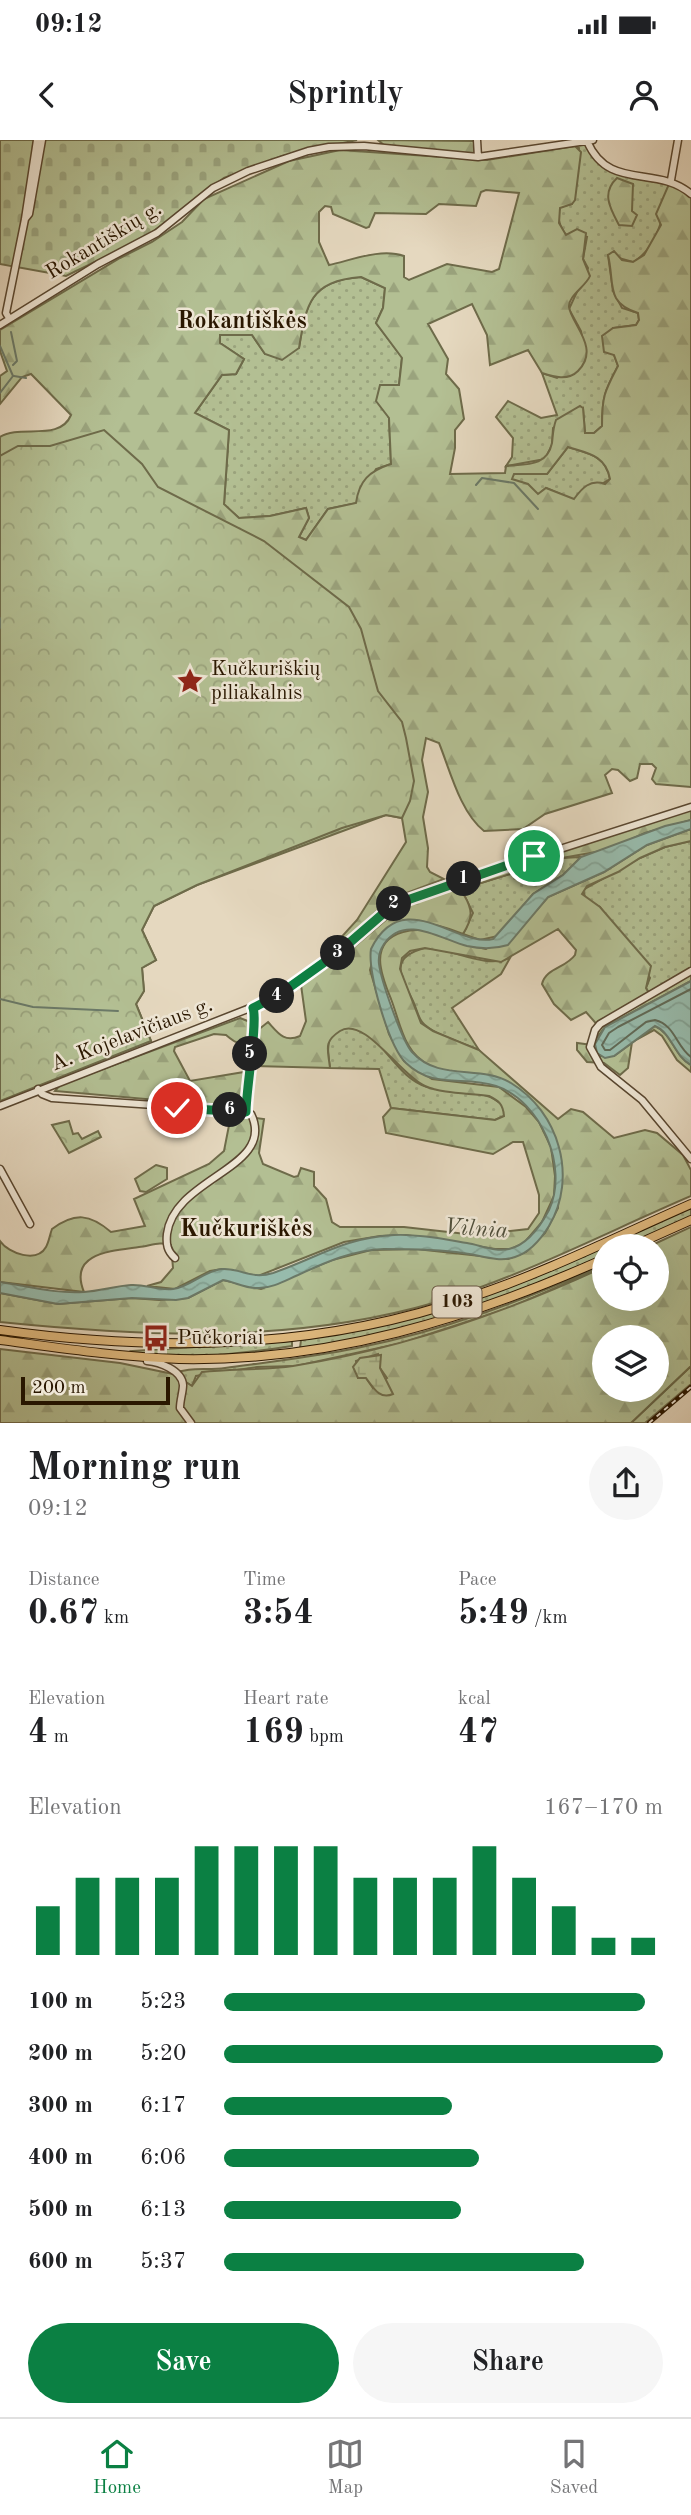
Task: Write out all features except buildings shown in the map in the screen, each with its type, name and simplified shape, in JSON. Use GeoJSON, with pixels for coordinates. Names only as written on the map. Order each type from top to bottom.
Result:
{"type":"FeatureCollection","features":[{"type":"Feature","properties":{"kind":"main road","name":"103"},"geometry":{"type":"LineString","coordinates":[[0,1330],[93,1341],[162,1345],[290,1338],[367,1326],[471,1298],[691,1204]]}},
{"type":"Feature","properties":{"kind":"main road"},"geometry":{"type":"LineString","coordinates":[[660,1234],[691,1220]]}},
{"type":"Feature","properties":{"kind":"main road","name":"103"},"geometry":{"type":"LineString","coordinates":[[0,1340],[131,1357],[180,1359],[281,1354],[369,1341],[432,1325],[510,1299],[592,1264]]}},
{"type":"Feature","properties":{"kind":"main road"},"geometry":{"type":"LineString","coordinates":[[281,1354],[296,1347],[297,1341],[290,1338]]}},
{"type":"Feature","properties":{"kind":"main road"},"geometry":{"type":"LineString","coordinates":[[131,1357],[128,1352],[130,1349],[162,1345]]}},
{"type":"Feature","properties":{"kind":"street"},"geometry":{"type":"LineString","coordinates":[[9,318],[8,304],[37,140]]}},
{"type":"Feature","properties":{"kind":"street"},"geometry":{"type":"LineString","coordinates":[[25,219],[33,194],[42,140]]}},
{"type":"Feature","properties":{"kind":"street"},"geometry":{"type":"LineString","coordinates":[[477,140],[478,157]]}},
{"type":"Feature","properties":{"kind":"street"},"geometry":{"type":"LineString","coordinates":[[671,180],[678,140]]}},
{"type":"Feature","properties":{"kind":"street"},"geometry":{"type":"LineString","coordinates":[[590,141],[603,162],[617,172],[671,180],[691,194]]}},
{"type":"Feature","properties":{"kind":"street","name":"Rokantiškių g."},"geometry":{"type":"LineString","coordinates":[[0,325],[98,264],[145,241],[220,184],[308,151],[364,143],[478,157],[590,141]]}},
{"type":"Feature","properties":{"kind":"street","name":"A. Kojelavičiaus g."},"geometry":{"type":"LineString","coordinates":[[0,1106],[38,1089],[253,1008],[280,994],[333,956],[384,911],[404,899],[691,807]]}},
{"type":"Feature","properties":{"kind":"street"},"geometry":{"type":"LineString","coordinates":[[691,971],[600,1024],[595,1030],[590,1047],[601,1067],[642,1100],[691,1158]]}},
{"type":"Feature","properties":{"kind":"street"},"geometry":{"type":"LineString","coordinates":[[175,1258],[169,1252],[166,1241],[173,1211],[190,1192],[244,1156],[255,1133],[254,1121],[246,1112],[248,1061],[256,1020],[253,1008]]}},
{"type":"Feature","properties":{"kind":"street"},"geometry":{"type":"LineString","coordinates":[[38,1089],[52,1098],[246,1112]]}},
{"type":"Feature","properties":{"kind":"street"},"geometry":{"type":"LineString","coordinates":[[0,1169],[30,1224]]}},
{"type":"Feature","properties":{"kind":"street"},"geometry":{"type":"LineString","coordinates":[[131,1357],[157,1362],[175,1372],[183,1384],[180,1408],[191,1423]]}},
{"type":"Feature","properties":{"kind":"street"},"geometry":{"type":"LineString","coordinates":[[175,1372],[175,1365],[180,1359]]}},
{"type":"Feature","properties":{"kind":"green space"},"geometry":{"type":"Polygon","coordinates":[[[0,140],[357,140],[282,156],[224,178],[146,237],[66,276],[0,264],[0,140]]]}},
{"type":"Feature","properties":{"kind":"green space"},"geometry":{"type":"Polygon","coordinates":[[[378,140],[474,141],[475,154],[385,146],[378,140]]]}},
{"type":"Feature","properties":{"kind":"green space"},"geometry":{"type":"Polygon","coordinates":[[[586,144],[593,155],[611,170],[633,178],[669,184],[659,228],[649,247],[633,262],[608,255],[613,291],[622,308],[638,313],[639,320],[636,325],[613,328],[614,355],[618,366],[605,394],[602,426],[594,433],[585,433],[583,408],[553,428],[552,445],[545,459],[506,466],[512,457],[513,438],[496,417],[508,401],[541,418],[557,415],[542,373],[557,378],[586,355],[581,331],[569,309],[588,268],[583,259],[587,237],[566,235],[560,226],[558,215],[560,207],[572,204],[579,148],[575,146],[586,144]]]}},
{"type":"Feature","properties":{"kind":"green space"},"geometry":{"type":"Polygon","coordinates":[[[575,146],[581,152],[575,200],[572,204],[560,208],[559,223],[566,235],[577,229],[586,233],[583,259],[590,276],[571,299],[569,307],[583,337],[587,354],[578,371],[565,377],[542,373],[528,350],[490,365],[487,335],[472,304],[428,324],[448,359],[446,374],[459,389],[464,419],[455,430],[450,474],[505,473],[506,466],[541,460],[552,443],[556,420],[580,406],[583,408],[585,433],[594,433],[602,426],[605,394],[618,366],[614,355],[604,352],[602,336],[613,328],[636,325],[639,320],[638,313],[620,304],[616,298],[608,255],[614,251],[622,260],[633,262],[644,255],[661,225],[656,214],[669,184],[676,185],[691,197],[691,787],[656,784],[652,779],[656,768],[652,764],[640,764],[637,778],[630,781],[618,770],[612,769],[605,775],[612,793],[545,814],[523,829],[484,831],[462,802],[439,743],[426,738],[422,760],[428,792],[423,817],[428,848],[427,867],[430,872],[444,879],[396,897],[381,907],[337,948],[336,943],[357,920],[406,842],[402,818],[386,815],[197,885],[154,906],[142,930],[156,960],[142,968],[144,991],[136,1004],[151,1041],[0,1101],[0,437],[8,433],[58,428],[66,423],[71,415],[31,374],[22,377],[0,404],[0,376],[7,371],[0,351],[0,330],[120,258],[152,242],[182,222],[204,199],[289,161],[340,150],[487,160],[575,146]],[[486,190],[481,192],[476,206],[439,204],[426,214],[375,213],[366,228],[333,214],[331,207],[325,206],[319,212],[319,242],[329,265],[376,254],[404,256],[404,277],[409,280],[447,264],[492,272],[499,269],[519,193],[486,190]],[[361,277],[344,279],[321,290],[314,298],[304,319],[299,348],[282,360],[265,354],[252,335],[220,335],[220,343],[244,359],[236,374],[222,375],[195,413],[229,430],[224,504],[239,518],[270,516],[306,508],[309,518],[299,537],[306,540],[328,509],[356,503],[366,478],[391,464],[389,418],[376,401],[380,385],[399,385],[402,358],[376,323],[383,308],[385,288],[361,277]],[[568,447],[547,474],[514,474],[512,479],[528,484],[538,494],[546,488],[574,499],[587,486],[605,484],[610,479],[608,471],[595,456],[568,447]]]}},
{"type":"Feature","properties":{"kind":"green space"},"geometry":{"type":"Polygon","coordinates":[[[617,178],[633,184],[632,211],[637,215],[632,226],[619,225],[610,207],[609,189],[617,178]]]}},
{"type":"Feature","properties":{"kind":"green space"},"geometry":{"type":"Polygon","coordinates":[[[361,277],[385,288],[383,308],[376,323],[402,357],[399,385],[385,408],[389,418],[391,464],[376,469],[357,503],[328,509],[306,540],[299,537],[309,518],[306,508],[270,516],[239,518],[224,505],[229,430],[195,413],[222,375],[236,374],[244,359],[220,343],[219,335],[252,335],[265,354],[299,348],[304,319],[314,298],[331,284],[361,277]]]}},
{"type":"Feature","properties":{"kind":"green space"},"geometry":{"type":"Polygon","coordinates":[[[104,430],[142,464],[158,487],[264,541],[349,607],[361,629],[378,691],[402,722],[414,781],[410,801],[402,818],[386,815],[342,828],[197,885],[154,906],[142,930],[156,960],[142,968],[144,991],[136,1004],[151,1041],[0,1101],[0,456],[18,446],[50,446],[104,430]]]}},
{"type":"Feature","properties":{"kind":"green space"},"geometry":{"type":"Polygon","coordinates":[[[568,447],[595,456],[608,471],[610,479],[574,500],[546,488],[538,495],[511,479],[514,474],[547,474],[568,447]]]}},
{"type":"Feature","properties":{"kind":"green space"},"geometry":{"type":"Polygon","coordinates":[[[691,810],[691,820],[645,833],[607,850],[562,858],[468,887],[464,895],[471,914],[463,934],[441,926],[409,923],[379,936],[370,970],[389,1034],[404,1061],[432,1079],[499,1087],[526,1107],[539,1122],[551,1147],[555,1176],[554,1196],[542,1222],[524,1243],[511,1249],[495,1249],[406,1235],[380,1236],[344,1242],[258,1276],[222,1269],[210,1271],[175,1289],[147,1286],[161,1282],[173,1268],[171,1245],[159,1244],[95,1256],[82,1269],[84,1292],[0,1282],[0,1241],[16,1253],[30,1256],[42,1252],[52,1229],[75,1218],[89,1219],[111,1232],[145,1226],[134,1199],[209,1164],[224,1151],[231,1115],[264,1119],[259,1153],[263,1164],[294,1177],[298,1176],[301,1168],[314,1172],[314,1186],[326,1199],[332,1222],[340,1227],[404,1227],[475,1235],[528,1229],[539,1213],[539,1195],[523,1142],[513,1142],[493,1154],[386,1133],[383,1117],[391,1108],[495,1120],[504,1116],[501,1106],[495,1100],[489,1096],[448,1092],[425,1086],[371,1039],[350,1028],[340,1031],[329,1043],[330,1068],[251,1066],[258,1030],[268,1022],[285,1038],[300,1036],[306,1021],[301,985],[340,959],[401,907],[443,889],[691,810]]]}},
{"type":"Feature","properties":{"kind":"green space"},"geometry":{"type":"Polygon","coordinates":[[[691,829],[691,841],[665,847],[640,858],[618,872],[587,886],[582,894],[600,907],[651,966],[646,988],[650,995],[691,974],[691,981],[605,1027],[596,1039],[597,1053],[601,1056],[614,1056],[632,1043],[628,1068],[620,1075],[604,1063],[587,1062],[577,1050],[577,1043],[592,1045],[600,1028],[586,1012],[571,1020],[554,1004],[542,984],[552,971],[575,955],[576,950],[558,929],[501,962],[425,948],[410,951],[402,958],[400,969],[421,1023],[433,1031],[479,1050],[558,1119],[571,1109],[583,1112],[614,1138],[645,1130],[657,1133],[683,1155],[691,1170],[691,1196],[606,1234],[592,1234],[592,1240],[502,1279],[437,1302],[383,1316],[274,1331],[220,1333],[110,1331],[0,1322],[0,1293],[58,1304],[132,1298],[188,1298],[223,1280],[261,1289],[332,1260],[371,1250],[416,1249],[508,1259],[526,1252],[545,1233],[558,1208],[559,1150],[528,1097],[466,1074],[433,1068],[414,1053],[404,1037],[384,980],[381,951],[392,937],[413,930],[434,932],[486,949],[534,913],[548,897],[604,872],[647,845],[691,829]]]}},
{"type":"Feature","properties":{"kind":"green space"},"geometry":{"type":"Polygon","coordinates":[[[691,841],[691,974],[650,995],[646,988],[650,978],[600,907],[586,900],[583,890],[640,858],[665,847],[691,841]]]}},
{"type":"Feature","properties":{"kind":"green space"},"geometry":{"type":"Polygon","coordinates":[[[581,857],[563,875],[533,894],[498,936],[480,940],[463,934],[473,913],[464,895],[468,887],[562,858],[581,857]]]}},
{"type":"Feature","properties":{"kind":"green space"},"geometry":{"type":"Polygon","coordinates":[[[425,948],[479,960],[500,961],[510,958],[501,974],[452,1008],[479,1050],[437,1033],[421,1020],[404,983],[401,968],[406,956],[425,948]]]}},
{"type":"Feature","properties":{"kind":"green space"},"geometry":{"type":"Polygon","coordinates":[[[240,1018],[250,1022],[248,1040],[244,1042],[238,1043],[226,1035],[214,1034],[175,1047],[174,1051],[190,1081],[244,1072],[242,1102],[236,1107],[55,1091],[60,1085],[240,1018]]]}},
{"type":"Feature","properties":{"kind":"green space"},"geometry":{"type":"Polygon","coordinates":[[[655,1026],[661,1029],[691,1065],[691,1072],[677,1060],[662,1036],[654,1030],[636,1040],[655,1026]]]}},
{"type":"Feature","properties":{"kind":"green space"},"geometry":{"type":"Polygon","coordinates":[[[352,1027],[372,1038],[406,1075],[416,1082],[436,1089],[488,1096],[504,1107],[504,1116],[495,1120],[391,1108],[379,1069],[330,1068],[329,1040],[336,1032],[352,1027]]]}},
{"type":"Feature","properties":{"kind":"green space"},"geometry":{"type":"Polygon","coordinates":[[[69,1121],[73,1134],[78,1133],[82,1139],[98,1131],[101,1137],[69,1153],[52,1125],[69,1121]]]}},
{"type":"Feature","properties":{"kind":"green space"},"geometry":{"type":"Polygon","coordinates":[[[156,1165],[167,1168],[167,1179],[146,1192],[140,1191],[135,1179],[156,1165]]]}},
{"type":"Feature","properties":{"kind":"green space"},"geometry":{"type":"Polygon","coordinates":[[[691,1207],[691,1218],[654,1234],[631,1234],[691,1207]]]}},
{"type":"Feature","properties":{"kind":"green space"},"geometry":{"type":"Polygon","coordinates":[[[691,1227],[691,1366],[669,1387],[669,1325],[592,1325],[592,1402],[653,1402],[631,1423],[0,1423],[0,1349],[120,1363],[173,1374],[192,1386],[202,1372],[293,1366],[373,1350],[491,1314],[592,1273],[592,1311],[669,1311],[669,1237],[691,1227]],[[378,1354],[356,1361],[358,1378],[366,1378],[373,1388],[387,1378],[380,1368],[378,1354]]]}},
{"type":"Feature","properties":{"kind":"green space"},"geometry":{"type":"Polygon","coordinates":[[[592,1250],[592,1261],[495,1302],[365,1339],[300,1348],[301,1340],[377,1327],[592,1250]]]}},
{"type":"Feature","properties":{"kind":"green space"},"geometry":{"type":"Polygon","coordinates":[[[592,1270],[509,1308],[402,1343],[296,1366],[257,1367],[196,1376],[192,1386],[173,1374],[186,1370],[218,1369],[308,1357],[389,1341],[483,1313],[592,1270]]]}},
{"type":"Feature","properties":{"kind":"green space"},"geometry":{"type":"Polygon","coordinates":[[[292,1341],[292,1346],[209,1356],[162,1357],[132,1351],[292,1341]]]}},
{"type":"Feature","properties":{"kind":"green space"},"geometry":{"type":"Polygon","coordinates":[[[381,1355],[380,1368],[393,1394],[384,1395],[377,1392],[366,1378],[358,1378],[353,1367],[360,1358],[381,1355]]]}},
{"type":"Feature","properties":{"kind":"green space"},"geometry":{"type":"Polygon","coordinates":[[[691,1366],[691,1384],[645,1423],[631,1423],[653,1402],[669,1402],[669,1387],[691,1366]]]}},
{"type":"Feature","properties":{"kind":"water"},"geometry":{"type":"Polygon","coordinates":[[[691,820],[691,829],[647,845],[604,872],[548,897],[508,945],[493,948],[472,947],[413,929],[402,930],[393,935],[380,951],[379,964],[384,983],[398,1024],[412,1052],[434,1067],[486,1074],[511,1083],[528,1095],[552,1128],[562,1167],[558,1207],[549,1226],[526,1252],[502,1259],[443,1251],[373,1250],[340,1258],[269,1287],[250,1287],[223,1280],[188,1298],[176,1300],[132,1298],[58,1304],[0,1293],[0,1282],[73,1292],[131,1285],[173,1289],[215,1270],[265,1275],[345,1244],[394,1235],[430,1237],[498,1250],[516,1247],[522,1243],[542,1222],[554,1193],[553,1156],[538,1120],[512,1094],[496,1086],[438,1079],[417,1071],[406,1063],[386,1026],[372,974],[371,949],[384,930],[398,921],[431,923],[463,935],[493,939],[533,894],[563,875],[581,857],[665,826],[691,820]]]}},
{"type":"Feature","properties":{"kind":"water"},"geometry":{"type":"Polygon","coordinates":[[[691,981],[691,1065],[661,1029],[655,1026],[614,1056],[605,1058],[597,1053],[595,1044],[605,1027],[691,981]]]}},
{"type":"Feature","properties":{"kind":"waterway"},"geometry":{"type":"LineString","coordinates":[[11,332],[17,361],[13,365]]}},
{"type":"Feature","properties":{"kind":"waterway"},"geometry":{"type":"LineString","coordinates":[[0,346],[13,376],[0,393]]}},
{"type":"Feature","properties":{"kind":"waterway"},"geometry":{"type":"LineString","coordinates":[[14,376],[26,378]]}},
{"type":"Feature","properties":{"kind":"waterway"},"geometry":{"type":"LineString","coordinates":[[476,485],[482,478],[514,483],[538,509]]}},
{"type":"Feature","properties":{"kind":"waterway"},"geometry":{"type":"LineString","coordinates":[[0,618],[0,628]]}},
{"type":"Feature","properties":{"kind":"waterway"},"geometry":{"type":"LineString","coordinates":[[0,999],[33,1007],[118,1011]]}},
{"type":"Feature","properties":{"kind":"railway"},"geometry":{"type":"LineString","coordinates":[[649,1423],[691,1387]]}},
{"type":"Feature","properties":{"kind":"place","name":"Kučkuriškių piliakalnis"},"geometry":{"type":"Point","coordinates":[190,681]}},
{"type":"Feature","properties":{"kind":"place","name":"Pūčkoriai"},"geometry":{"type":"Point","coordinates":[156,1338]}},
{"type":"Feature","properties":{"kind":"district","name":"Rokantiškės"},"geometry":{"type":"Point","coordinates":[242,322]}},
{"type":"Feature","properties":{"kind":"district","name":"Kučkuriškės"},"geometry":{"type":"Point","coordinates":[246,1230]}},
{"type":"Feature","properties":{"kind":"route"},"geometry":{"type":"LineString","coordinates":[[177,1108],[246,1112],[248,1061],[256,1020],[253,1008],[280,994],[340,951],[374,919],[404,899],[534,856]]}},
{"type":"Feature","properties":{"kind":"water label","name":"Vilnia"},"geometry":{"type":"Point","coordinates":[476,1229]}}]}
